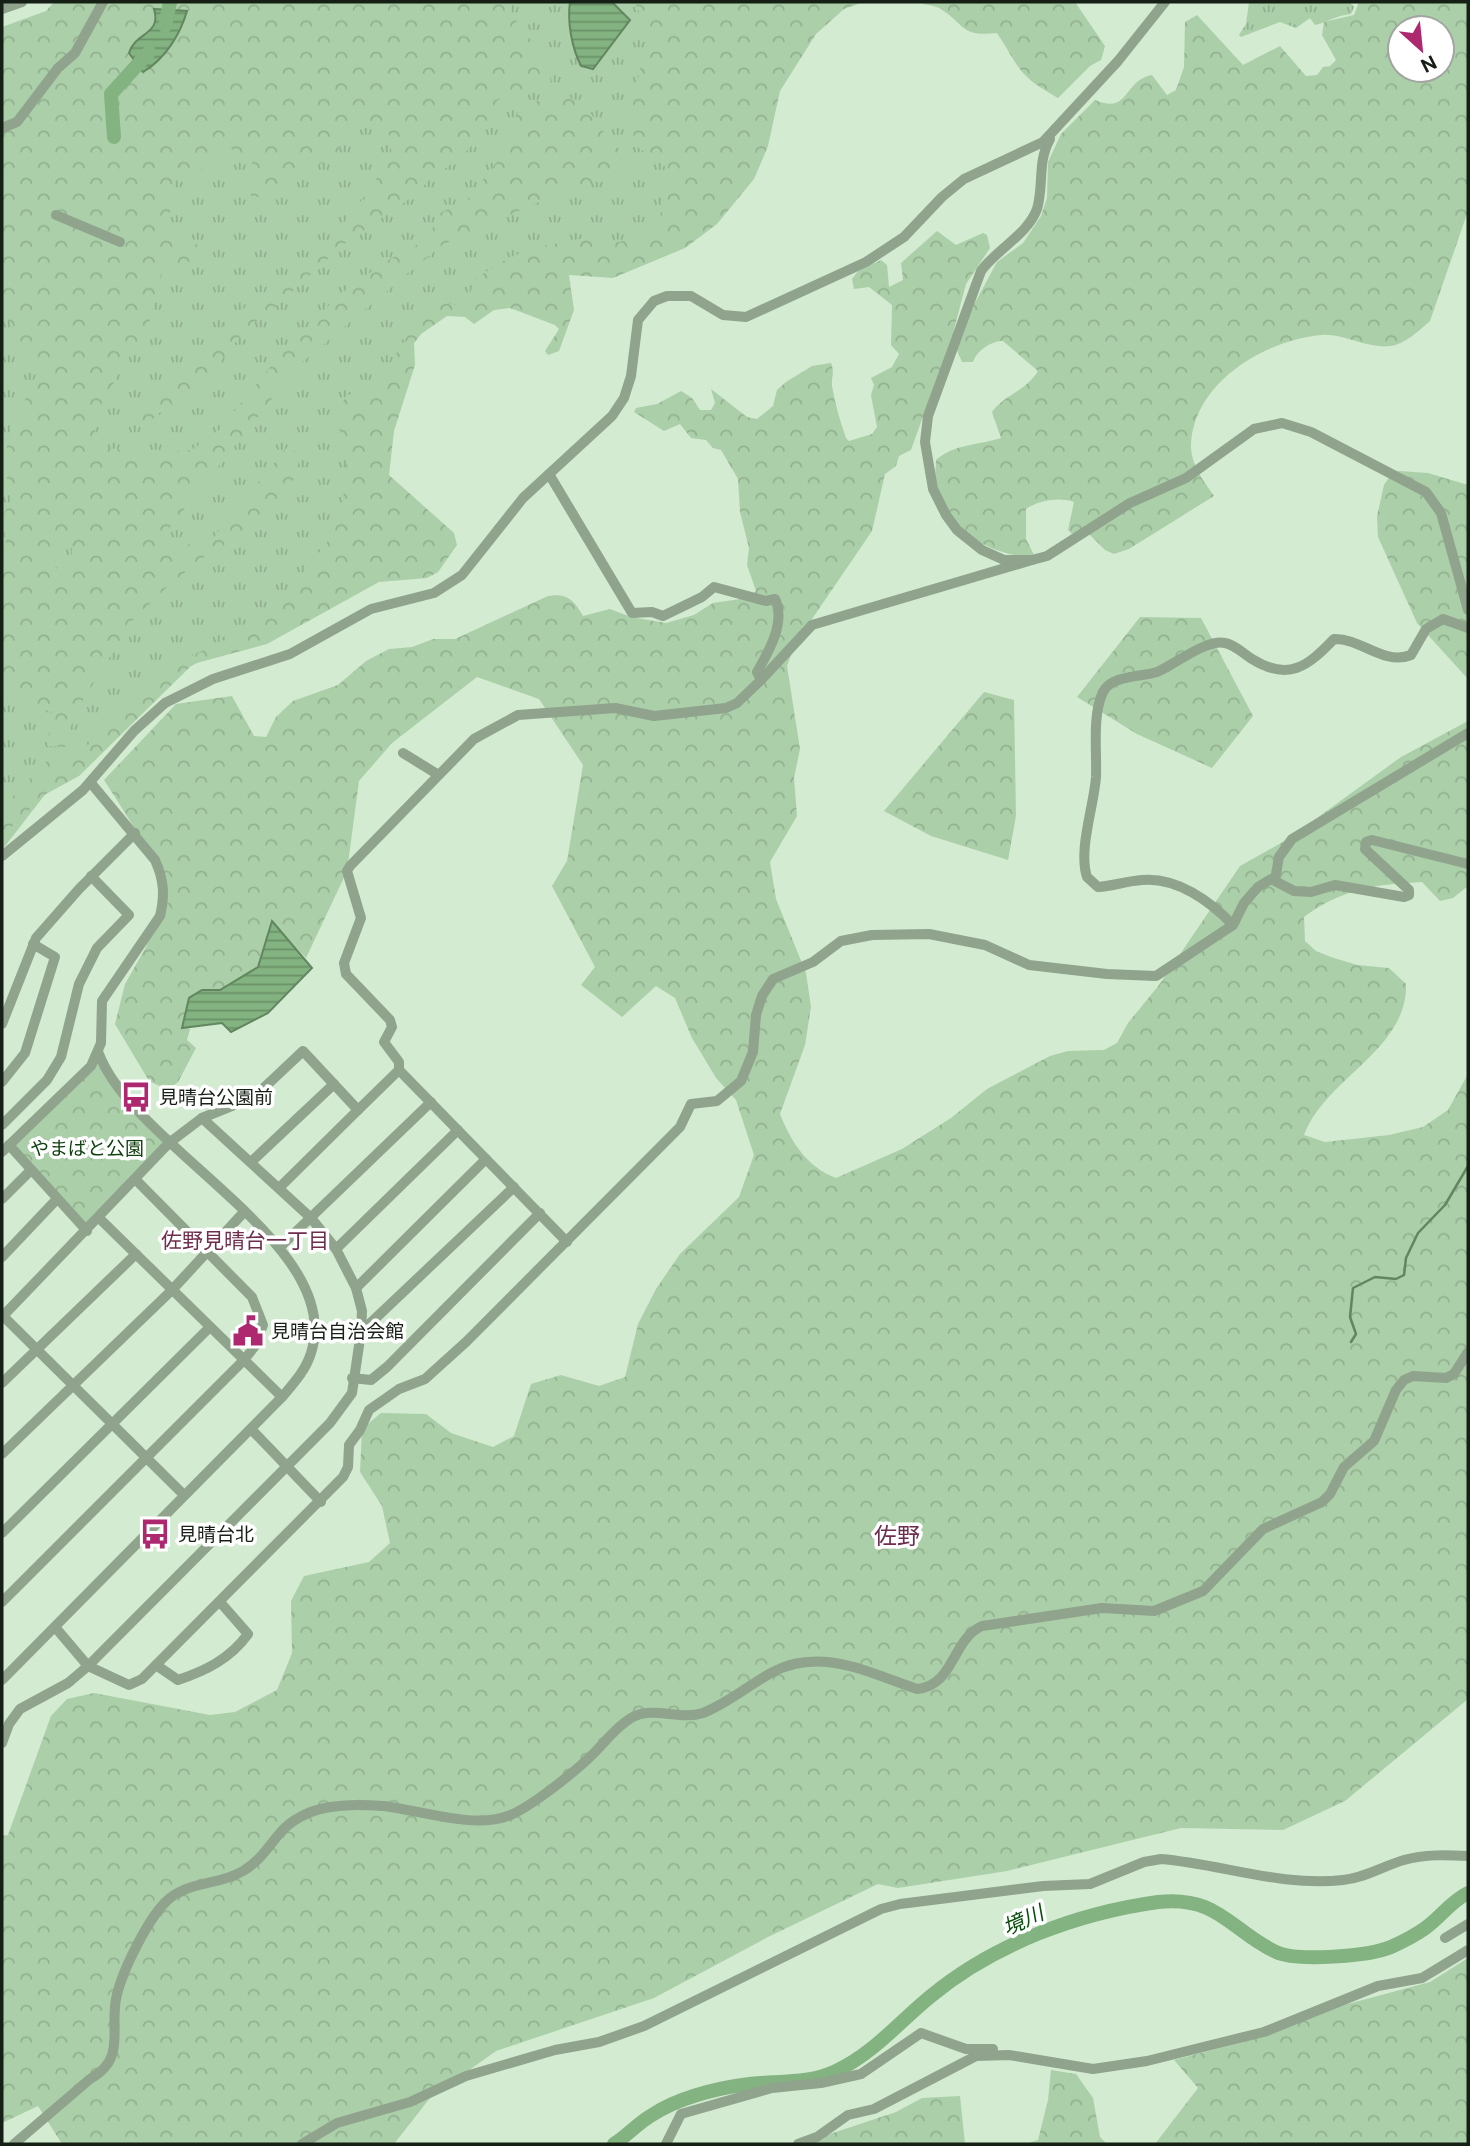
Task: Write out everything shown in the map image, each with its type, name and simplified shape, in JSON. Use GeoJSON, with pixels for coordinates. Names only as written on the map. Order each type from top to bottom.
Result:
{"type":"FeatureCollection","features":[{"type":"Feature","properties":{"kind":"street"},"geometry":{"type":"LineString","coordinates":[[2,9],[22,2]]}},
{"type":"Feature","properties":{"kind":"street"},"geometry":{"type":"LineString","coordinates":[[2,128],[17,122],[58,68],[75,53],[103,2]]}},
{"type":"Feature","properties":{"kind":"street"},"geometry":{"type":"LineString","coordinates":[[2,856],[51,818],[90,782],[150,716],[185,692],[213,679],[290,654],[371,609],[434,593],[452,583],[470,565],[523,498],[612,416],[624,398],[631,376],[638,320],[654,301],[667,296],[691,296],[732,318],[759,312],[891,247],[952,187],[1043,142],[1118,61],[1165,2]]}},
{"type":"Feature","properties":{"kind":"street"},"geometry":{"type":"LineString","coordinates":[[1032,560],[1004,560],[992,556],[957,530],[933,489],[925,442],[928,416],[970,294],[992,255],[1019,232],[1036,211],[1044,150],[1059,125]]}},
{"type":"Feature","properties":{"kind":"street"},"geometry":{"type":"LineString","coordinates":[[56,215],[120,242]]}},
{"type":"Feature","properties":{"kind":"street"},"geometry":{"type":"LineString","coordinates":[[567,1242],[399,1070],[399,1062],[384,1042],[392,1027],[390,1020],[346,974],[344,963],[361,918],[347,871],[357,856],[376,842],[437,774],[474,739],[518,715],[615,708],[654,716],[726,708],[737,703],[761,680],[811,625],[1058,550],[1130,503],[1186,478],[1254,429],[1282,423],[1311,432],[1426,492],[1441,513],[1468,610]]}},
{"type":"Feature","properties":{"kind":"street"},"geometry":{"type":"LineString","coordinates":[[549,474],[632,613],[652,612],[663,616],[702,597],[714,587],[766,601],[775,599],[780,610],[770,649],[757,672],[761,680]]}},
{"type":"Feature","properties":{"kind":"street"},"geometry":{"type":"LineString","coordinates":[[1233,925],[1190,891],[1168,883],[1143,880],[1098,887],[1087,877],[1086,840],[1094,809],[1099,711],[1104,690],[1113,682],[1157,672],[1213,643],[1224,642],[1277,670],[1298,669],[1312,662],[1334,639],[1346,638],[1394,659],[1412,655],[1426,629],[1443,619],[1468,628]]}},
{"type":"Feature","properties":{"kind":"street"},"geometry":{"type":"LineString","coordinates":[[1275,880],[1279,857],[1292,839],[1468,733]]}},
{"type":"Feature","properties":{"kind":"street"},"geometry":{"type":"LineString","coordinates":[[403,753],[437,774]]}},
{"type":"Feature","properties":{"kind":"street"},"geometry":{"type":"LineString","coordinates":[[2,1680],[282,1397],[296,1380],[311,1353],[314,1317],[301,1276],[280,1247],[169,1143],[105,1072],[99,1054],[102,1001],[160,916],[164,901],[161,874],[135,833],[90,782]]}},
{"type":"Feature","properties":{"kind":"street"},"geometry":{"type":"LineString","coordinates":[[2,1024],[33,944],[92,876],[135,833]]}},
{"type":"Feature","properties":{"kind":"street"},"geometry":{"type":"LineString","coordinates":[[55,1626],[88,1666],[129,1685],[142,1679],[343,1477],[348,1467],[349,1445],[360,1430],[369,1410],[399,1389],[425,1378],[567,1242],[680,1127],[691,1104],[717,1101],[741,1081],[753,1052],[756,1015],[762,996],[773,979],[813,962],[841,941],[872,935],[929,934],[985,945],[1029,965],[1138,977],[1156,975],[1175,966],[1233,925],[1244,902],[1265,881],[1275,880],[1294,891],[1311,891],[1335,885],[1404,897],[1409,895],[1409,890],[1365,849],[1366,842],[1372,840],[1468,864]]}},
{"type":"Feature","properties":{"kind":"street"},"geometry":{"type":"LineString","coordinates":[[2,1125],[47,1080],[61,1057],[79,984],[97,948],[129,915],[92,876]]}},
{"type":"Feature","properties":{"kind":"street"},"geometry":{"type":"LineString","coordinates":[[2,1082],[24,1053],[55,957],[33,944]]}},
{"type":"Feature","properties":{"kind":"street"},"geometry":{"type":"LineString","coordinates":[[184,1495],[2,1316],[87,1231],[169,1143],[202,1118],[254,1097],[303,1051],[358,1110]]}},
{"type":"Feature","properties":{"kind":"street"},"geometry":{"type":"LineString","coordinates":[[87,1231],[31,1170],[5,1149],[91,1066],[99,1054]]}},
{"type":"Feature","properties":{"kind":"street"},"geometry":{"type":"LineString","coordinates":[[280,1187],[399,1070]]}},
{"type":"Feature","properties":{"kind":"street"},"geometry":{"type":"LineString","coordinates":[[251,1162],[334,1084]]}},
{"type":"Feature","properties":{"kind":"street"},"geometry":{"type":"LineString","coordinates":[[280,1247],[431,1102]]}},
{"type":"Feature","properties":{"kind":"street"},"geometry":{"type":"LineString","coordinates":[[2,1743],[9,1724],[20,1709],[68,1683],[88,1666],[330,1423],[352,1393],[362,1311],[356,1288],[336,1249],[311,1218],[280,1187],[202,1118]]}},
{"type":"Feature","properties":{"kind":"street"},"geometry":{"type":"LineString","coordinates":[[336,1249],[458,1130]]}},
{"type":"Feature","properties":{"kind":"street"},"geometry":{"type":"LineString","coordinates":[[356,1288],[486,1159]]}},
{"type":"Feature","properties":{"kind":"street"},"geometry":{"type":"LineString","coordinates":[[2,1199],[31,1170]]}},
{"type":"Feature","properties":{"kind":"street"},"geometry":{"type":"LineString","coordinates":[[2,1602],[244,1360],[255,1346],[264,1325],[258,1306],[135,1180]]}},
{"type":"Feature","properties":{"kind":"street"},"geometry":{"type":"LineString","coordinates":[[361,1332],[514,1187]]}},
{"type":"Feature","properties":{"kind":"street"},"geometry":{"type":"LineString","coordinates":[[2,1257],[57,1199]]}},
{"type":"Feature","properties":{"kind":"street"},"geometry":{"type":"LineString","coordinates":[[2,1454],[70,1385],[172,1290],[244,1212]]}},
{"type":"Feature","properties":{"kind":"street"},"geometry":{"type":"LineString","coordinates":[[352,1378],[372,1380],[397,1359],[540,1213]]}},
{"type":"Feature","properties":{"kind":"street"},"geometry":{"type":"LineString","coordinates":[[99,1218],[282,1397]]}},
{"type":"Feature","properties":{"kind":"street"},"geometry":{"type":"LineString","coordinates":[[2,1383],[136,1254]]}},
{"type":"Feature","properties":{"kind":"street"},"geometry":{"type":"LineString","coordinates":[[2,1533],[110,1423],[210,1327]]}},
{"type":"Feature","properties":{"kind":"street"},"geometry":{"type":"LineString","coordinates":[[14,2144],[90,2079],[102,2072],[109,2062],[115,2045],[116,1999],[157,1912],[169,1899],[194,1885],[242,1872],[260,1859],[282,1831],[301,1816],[337,1805],[382,1806],[487,1821],[507,1816],[580,1767],[632,1717],[645,1713],[684,1717],[703,1713],[774,1671],[800,1661],[823,1659],[917,1689],[928,1688],[945,1673],[966,1636],[982,1626],[1102,1608],[1154,1611],[1173,1605],[1203,1591],[1263,1529],[1322,1502],[1344,1467],[1374,1441],[1396,1390],[1404,1380],[1413,1376],[1446,1378],[1454,1374],[1468,1352]]}},
{"type":"Feature","properties":{"kind":"street"},"geometry":{"type":"LineString","coordinates":[[251,1429],[321,1502]]}},
{"type":"Feature","properties":{"kind":"street"},"geometry":{"type":"LineString","coordinates":[[156,1665],[178,1680],[219,1663],[243,1641],[248,1634],[245,1628],[220,1602]]}},
{"type":"Feature","properties":{"kind":"street"},"geometry":{"type":"LineString","coordinates":[[303,2144],[311,2136],[337,2123],[410,2102],[466,2076],[555,2050],[599,2042],[643,2026],[881,1909],[900,1904],[1043,1886],[1090,1884],[1144,1862],[1161,1859],[1295,1880],[1320,1881],[1366,1875],[1403,1860],[1423,1856],[1468,1856]]}},
{"type":"Feature","properties":{"kind":"street"},"geometry":{"type":"LineString","coordinates":[[1445,1938],[1468,1924]]}},
{"type":"Feature","properties":{"kind":"street"},"geometry":{"type":"LineString","coordinates":[[798,2144],[817,2137],[848,2115],[874,2109],[962,2061],[998,2053],[1081,2069],[1147,2061],[1270,2030],[1378,1986],[1422,1978],[1468,1950]]}},
{"type":"Feature","properties":{"kind":"street"},"geometry":{"type":"LineString","coordinates":[[666,2144],[681,2115],[772,2088],[821,2083],[861,2074],[921,2033],[966,2049],[995,2049],[998,2053]]}},
{"type":"Feature","properties":{"kind":"green space"},"geometry":{"type":"Polygon","coordinates":[[[54,2],[506,2],[542,57],[551,81],[498,100],[488,116],[482,136],[455,162],[434,175],[415,195],[344,244],[275,307],[245,330],[203,384],[174,408],[159,413],[146,425],[136,420],[142,412],[231,318],[321,249],[354,211],[392,156],[389,134],[371,121],[353,124],[338,152],[302,177],[251,200],[252,160],[228,147],[213,164],[175,181],[171,195],[169,233],[192,238],[198,246],[194,260],[163,270],[148,327],[130,351],[105,400],[96,410],[95,433],[85,463],[99,446],[143,454],[192,450],[219,430],[290,343],[344,291],[385,262],[429,238],[438,214],[468,199],[496,163],[518,112],[554,91],[581,104],[617,147],[629,156],[628,172],[555,195],[442,245],[299,365],[170,527],[170,550],[214,537],[286,448],[301,454],[292,484],[274,516],[204,557],[167,587],[133,620],[75,713],[65,747],[47,746],[52,712],[31,706],[14,696],[2,699],[2,554],[6,542],[2,517],[10,503],[9,483],[2,466],[11,431],[36,375],[2,307],[2,27],[46,11],[54,2]],[[72,538],[71,548],[54,543],[57,582],[71,580],[72,538]]]}},
{"type":"Feature","properties":{"kind":"green space"},"geometry":{"type":"Polygon","coordinates":[[[497,2],[650,2],[670,163],[682,195],[649,238],[460,311],[437,313],[410,348],[316,576],[243,639],[172,676],[64,770],[2,850],[2,176],[497,2]]]}},
{"type":"Feature","properties":{"kind":"green space"},"geometry":{"type":"Polygon","coordinates":[[[634,2],[864,2],[844,9],[816,34],[780,91],[768,146],[754,179],[717,224],[685,248],[613,278],[569,275],[574,310],[559,351],[548,355],[545,351],[559,329],[555,325],[510,308],[494,310],[474,324],[465,317],[447,316],[421,334],[414,343],[415,365],[394,431],[389,475],[454,533],[457,545],[438,572],[427,578],[379,582],[267,644],[193,664],[79,776],[46,794],[2,836],[2,802],[17,794],[43,763],[84,749],[155,674],[218,643],[286,595],[331,537],[343,504],[346,461],[342,434],[332,414],[348,395],[377,384],[415,324],[434,308],[447,303],[461,306],[466,303],[476,278],[508,258],[538,247],[586,238],[620,242],[658,225],[670,170],[636,146],[630,118],[642,60],[652,36],[634,2]]]}},
{"type":"Feature","properties":{"kind":"green space"},"geometry":{"type":"Polygon","coordinates":[[[918,2],[1075,2],[1105,46],[1101,60],[1090,66],[1058,98],[1027,77],[997,33],[969,31],[939,8],[918,2]]]}},
{"type":"Feature","properties":{"kind":"green space"},"geometry":{"type":"Polygon","coordinates":[[[1249,2],[1350,2],[1354,7],[1351,14],[1315,25],[1310,18],[1296,28],[1280,22],[1241,37],[1239,35],[1246,24],[1249,2]]]}},
{"type":"Feature","properties":{"kind":"green space"},"geometry":{"type":"Polygon","coordinates":[[[1359,2],[1468,2],[1468,211],[1430,321],[1412,337],[1395,345],[1373,345],[1338,336],[1321,335],[1278,345],[1237,368],[1219,383],[1205,401],[1195,421],[1191,443],[1195,465],[1214,496],[1129,549],[1114,554],[1105,550],[1083,528],[1072,534],[1068,530],[1074,502],[1062,500],[1043,502],[1026,509],[1026,539],[1034,555],[1030,557],[999,551],[972,537],[950,516],[942,502],[935,484],[936,460],[959,448],[1001,438],[992,412],[1038,371],[1003,341],[985,347],[973,362],[962,362],[957,350],[971,310],[997,262],[1023,243],[1041,216],[1047,198],[1048,162],[1061,134],[1095,100],[1115,103],[1143,78],[1152,75],[1167,95],[1176,90],[1184,67],[1185,22],[1197,15],[1243,65],[1280,46],[1306,76],[1317,75],[1323,67],[1330,66],[1336,60],[1322,35],[1324,22],[1354,15],[1359,2]]]}},
{"type":"Feature","properties":{"kind":"green space"},"geometry":{"type":"Polygon","coordinates":[[[937,231],[956,245],[983,233],[987,235],[990,248],[966,284],[953,333],[911,450],[899,456],[896,466],[885,474],[872,531],[795,644],[787,666],[800,749],[794,778],[797,816],[770,862],[776,899],[806,973],[811,1007],[805,1045],[780,1114],[789,1134],[808,1160],[836,1178],[902,1149],[951,1118],[987,1089],[1050,1056],[1068,1051],[1104,1050],[1117,1043],[1128,1023],[1159,985],[1240,866],[1288,839],[1401,757],[1468,721],[1468,886],[1453,898],[1440,901],[1422,882],[1390,884],[1346,894],[1304,917],[1305,941],[1316,951],[1357,965],[1389,968],[1406,984],[1403,1007],[1394,1027],[1380,1046],[1314,1115],[1304,1135],[1325,1142],[1389,1135],[1423,1127],[1448,1110],[1468,1074],[1468,1699],[1345,1801],[1283,1830],[1181,1828],[1007,1871],[898,1888],[878,1884],[768,1937],[654,1998],[496,2051],[430,2098],[394,2144],[62,2144],[38,2106],[2,2123],[2,1836],[8,1835],[51,1716],[67,1699],[94,1693],[210,1715],[235,1712],[277,1690],[292,1653],[291,1601],[304,1576],[369,1562],[390,1543],[382,1506],[360,1472],[362,1429],[381,1413],[426,1414],[451,1433],[493,1447],[514,1436],[531,1384],[561,1375],[599,1386],[625,1377],[638,1324],[656,1289],[680,1254],[739,1197],[754,1155],[736,1100],[716,1078],[692,1038],[675,998],[656,986],[622,1017],[581,985],[595,967],[552,886],[567,861],[583,765],[539,699],[477,677],[392,743],[359,781],[347,871],[306,958],[272,922],[258,967],[220,990],[182,1027],[190,1029],[187,1040],[196,1048],[178,1082],[168,1090],[149,1081],[115,1024],[125,984],[146,947],[164,901],[155,860],[104,780],[176,704],[232,696],[254,736],[266,737],[276,717],[293,701],[338,685],[366,661],[389,649],[412,647],[433,639],[455,639],[548,596],[569,599],[583,616],[610,609],[631,617],[666,623],[694,615],[713,603],[747,598],[756,591],[747,565],[749,548],[740,512],[738,479],[721,450],[713,448],[706,440],[691,438],[680,424],[664,431],[634,412],[636,408],[657,404],[681,391],[692,398],[700,410],[711,410],[715,403],[711,389],[747,417],[757,419],[773,406],[777,390],[786,382],[812,366],[831,363],[833,393],[846,438],[849,441],[872,434],[877,427],[871,395],[874,385],[871,378],[892,367],[899,354],[891,345],[892,305],[869,287],[854,289],[852,279],[858,271],[881,260],[887,265],[889,287],[903,280],[901,263],[937,231]]]}},
{"type":"Feature","properties":{"kind":"green space"},"geometry":{"type":"Polygon","coordinates":[[[1392,473],[1428,473],[1468,485],[1468,679],[1417,623],[1378,537],[1377,516],[1384,485],[1392,473]]]}},
{"type":"Feature","properties":{"kind":"green space"},"geometry":{"type":"Polygon","coordinates":[[[1140,617],[1201,618],[1253,716],[1212,768],[1137,734],[1077,697],[1140,617]]]}},
{"type":"Feature","properties":{"kind":"green space"},"geometry":{"type":"Polygon","coordinates":[[[984,692],[1014,700],[1016,816],[1008,860],[931,836],[884,811],[984,692]]]}},
{"type":"Feature","properties":{"kind":"green space","name":"やまばと公園"},"geometry":{"type":"Polygon","coordinates":[[[99,1054],[105,1072],[169,1143],[87,1231],[9,1145],[99,1054]]]}},
{"type":"Feature","properties":{"kind":"green space"},"geometry":{"type":"Polygon","coordinates":[[[1468,1958],[1468,2144],[1155,2144],[1198,2088],[1174,2060],[1263,2037],[1325,2010],[1430,1982],[1468,1958]]]}},
{"type":"Feature","properties":{"kind":"green space"},"geometry":{"type":"Polygon","coordinates":[[[1051,2070],[1076,2074],[1093,2098],[1100,2137],[1107,2144],[1025,2144],[1038,2140],[1048,2100],[1051,2070]]]}},
{"type":"Feature","properties":{"kind":"green space"},"geometry":{"type":"Polygon","coordinates":[[[960,2096],[965,2144],[812,2144],[824,2136],[896,2112],[922,2098],[960,2096]]]}},
{"type":"Feature","properties":{"kind":"shaded area"},"geometry":{"type":"Polygon","coordinates":[[[570,2],[612,2],[630,20],[593,69],[581,66],[575,51],[570,26],[570,2]]]}},
{"type":"Feature","properties":{"kind":"shaded area"},"geometry":{"type":"Polygon","coordinates":[[[154,9],[187,11],[171,46],[143,72],[129,53],[132,46],[154,24],[154,9]]]}},
{"type":"Feature","properties":{"kind":"shaded area"},"geometry":{"type":"Polygon","coordinates":[[[272,921],[312,968],[268,1013],[231,1032],[222,1023],[182,1028],[189,998],[202,990],[220,990],[258,967],[272,921]]]}},
{"type":"Feature","properties":{"kind":"waterway"},"geometry":{"type":"LineString","coordinates":[[165,26],[170,2]]}},
{"type":"Feature","properties":{"kind":"waterway"},"geometry":{"type":"LineString","coordinates":[[114,137],[111,94],[149,52]]}},
{"type":"Feature","properties":{"kind":"waterway"},"geometry":{"type":"LineString","coordinates":[[1351,1342],[1356,1334],[1350,1317],[1353,1288],[1375,1277],[1396,1279],[1404,1275],[1406,1258],[1418,1233],[1445,1205],[1468,1166]]}},
{"type":"Feature","properties":{"kind":"waterway","name":"境川"},"geometry":{"type":"LineString","coordinates":[[614,2144],[652,2115],[695,2096],[742,2085],[813,2078],[836,2071],[862,2056],[931,1996],[982,1961],[1038,1934],[1098,1914],[1158,1902],[1195,1904],[1223,1916],[1260,1944],[1276,1952],[1300,1957],[1334,1957],[1367,1953],[1395,1945],[1424,1929],[1468,1893]]}},
{"type":"Feature","properties":{"kind":"place","name":"見晴台公園前"},"geometry":{"type":"Point","coordinates":[136,1097]}},
{"type":"Feature","properties":{"kind":"place","name":"見晴台自治会館"},"geometry":{"type":"Point","coordinates":[248,1331]}},
{"type":"Feature","properties":{"kind":"place","name":"見晴台北"},"geometry":{"type":"Point","coordinates":[155,1534]}},
{"type":"Feature","properties":{"kind":"district","name":"佐野見晴台一丁目"},"geometry":{"type":"Point","coordinates":[245,1240]}},
{"type":"Feature","properties":{"kind":"district","name":"佐野"},"geometry":{"type":"Point","coordinates":[897,1535]}}]}
